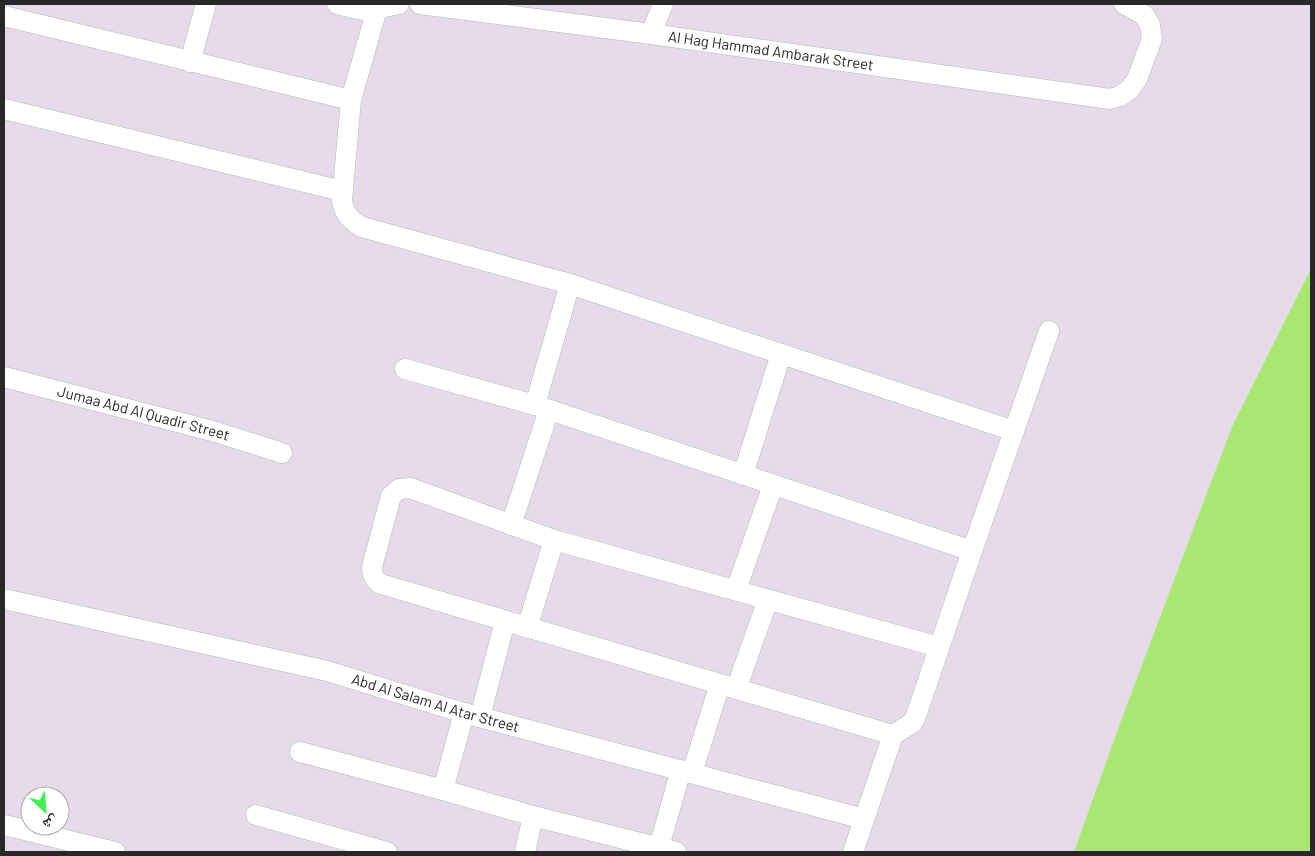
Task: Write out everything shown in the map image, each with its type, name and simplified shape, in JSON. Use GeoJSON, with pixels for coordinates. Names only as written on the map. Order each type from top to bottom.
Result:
{"type":"FeatureCollection","features":[{"type":"Feature","properties":{"kind":"street"},"geometry":{"type":"LineString","coordinates":[[190,62],[206,4]]}},
{"type":"Feature","properties":{"kind":"street"},"geometry":{"type":"LineString","coordinates":[[338,4],[359,10],[389,5]]}},
{"type":"Feature","properties":{"kind":"street","name":"Al Hag Hammad Ambarak Street"},"geometry":{"type":"LineString","coordinates":[[420,4],[483,8],[651,34],[1110,99],[1120,96],[1137,79],[1152,39],[1150,25],[1144,16],[1124,4]]}},
{"type":"Feature","properties":{"kind":"street"},"geometry":{"type":"LineString","coordinates":[[651,34],[663,4]]}},
{"type":"Feature","properties":{"kind":"street"},"geometry":{"type":"LineString","coordinates":[[389,5],[351,100],[342,200],[344,209],[354,222],[362,227],[570,284],[1014,431]]}},
{"type":"Feature","properties":{"kind":"street"},"geometry":{"type":"LineString","coordinates":[[13,13],[190,62],[351,100]]}},
{"type":"Feature","properties":{"kind":"street"},"geometry":{"type":"LineString","coordinates":[[4,109],[342,191]]}},
{"type":"Feature","properties":{"kind":"street"},"geometry":{"type":"LineString","coordinates":[[512,524],[542,408],[570,284]]}},
{"type":"Feature","properties":{"kind":"street"},"geometry":{"type":"LineString","coordinates":[[853,852],[893,735],[912,722],[916,716],[1049,331]]}},
{"type":"Feature","properties":{"kind":"street"},"geometry":{"type":"LineString","coordinates":[[743,475],[781,354]]}},
{"type":"Feature","properties":{"kind":"street"},"geometry":{"type":"LineString","coordinates":[[405,369],[542,408],[972,551]]}},
{"type":"Feature","properties":{"kind":"street","name":"Jumaa Abd Al Quadir Street"},"geometry":{"type":"LineString","coordinates":[[4,377],[216,432],[282,453]]}},
{"type":"Feature","properties":{"kind":"street"},"geometry":{"type":"LineString","coordinates":[[736,590],[773,485]]}},
{"type":"Feature","properties":{"kind":"street"},"geometry":{"type":"LineString","coordinates":[[893,735],[381,584],[374,577],[372,567],[389,501],[399,489],[410,488],[554,540],[939,647]]}},
{"type":"Feature","properties":{"kind":"street"},"geometry":{"type":"LineString","coordinates":[[527,628],[554,540]]}},
{"type":"Feature","properties":{"kind":"street","name":"Abd Al Salam Al Atar Street"},"geometry":{"type":"LineString","coordinates":[[4,598],[327,671],[472,715],[864,818]]}},
{"type":"Feature","properties":{"kind":"street"},"geometry":{"type":"LineString","coordinates":[[300,752],[533,816],[667,850],[687,772],[768,600]]}},
{"type":"Feature","properties":{"kind":"street"},"geometry":{"type":"LineString","coordinates":[[443,790],[505,621]]}},
{"type":"Feature","properties":{"kind":"street"},"geometry":{"type":"LineString","coordinates":[[256,815],[387,852]]}},
{"type":"Feature","properties":{"kind":"street"},"geometry":{"type":"LineString","coordinates":[[525,852],[533,816]]}},
{"type":"Feature","properties":{"kind":"street"},"geometry":{"type":"LineString","coordinates":[[4,825],[115,852]]}},
{"type":"Feature","properties":{"kind":"shaded area"},"geometry":{"type":"Polygon","coordinates":[[[1311,269],[1311,852],[1074,852],[1125,710],[1232,427],[1311,269]]]}}]}
